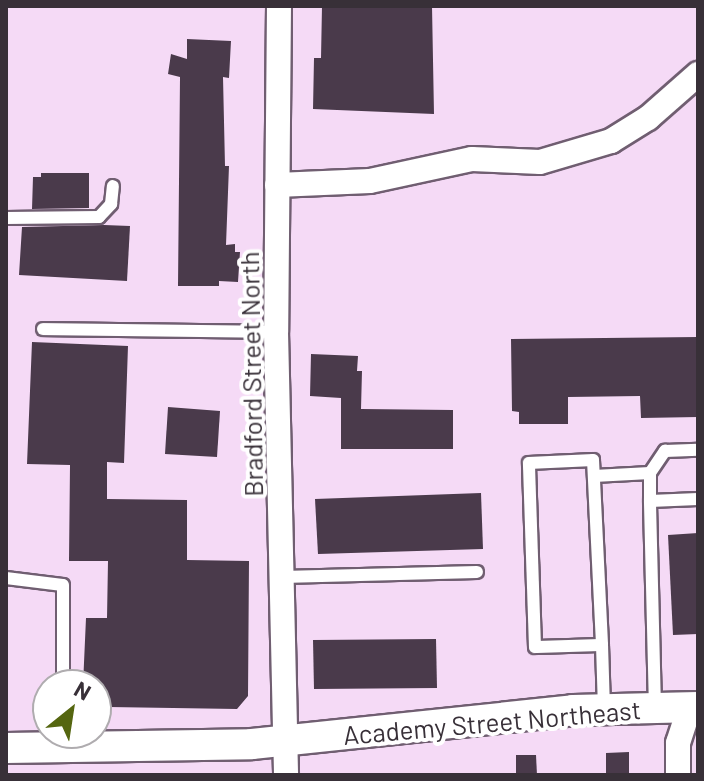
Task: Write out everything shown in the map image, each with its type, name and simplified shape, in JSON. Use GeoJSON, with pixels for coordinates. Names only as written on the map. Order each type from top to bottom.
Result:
{"type":"FeatureCollection","features":[{"type":"Feature","properties":{"kind":"street","name":"Bradford Street North"},"geometry":{"type":"LineString","coordinates":[[279,6],[276,332],[286,775]]}},
{"type":"Feature","properties":{"kind":"street"},"geometry":{"type":"LineString","coordinates":[[277,185],[370,181],[472,159],[540,162],[611,141],[648,118],[698,74]]}},
{"type":"Feature","properties":{"kind":"street","name":"Academy Street Northeast"},"geometry":{"type":"LineString","coordinates":[[112,741],[286,740],[604,709],[655,708],[695,714]]}},
{"type":"Feature","properties":{"kind":"street"},"geometry":{"type":"LineString","coordinates":[[678,775],[678,743],[695,714]]}},
{"type":"Feature","properties":{"kind":"street","name":"Academy Street Northeast"},"geometry":{"type":"LineString","coordinates":[[6,748],[32,745]]}},
{"type":"Feature","properties":{"kind":"lane"},"geometry":{"type":"LineString","coordinates":[[6,218],[99,217],[111,204],[113,186]]}},
{"type":"Feature","properties":{"kind":"lane"},"geometry":{"type":"LineString","coordinates":[[43,329],[276,332]]}},
{"type":"Feature","properties":{"kind":"lane"},"geometry":{"type":"LineString","coordinates":[[655,708],[650,473],[665,451],[698,450]]}},
{"type":"Feature","properties":{"kind":"lane"},"geometry":{"type":"LineString","coordinates":[[602,645],[535,647],[529,463],[593,460],[602,645],[604,709]]}},
{"type":"Feature","properties":{"kind":"lane"},"geometry":{"type":"LineString","coordinates":[[594,476],[650,473]]}},
{"type":"Feature","properties":{"kind":"lane"},"geometry":{"type":"LineString","coordinates":[[650,501],[698,499]]}},
{"type":"Feature","properties":{"kind":"lane"},"geometry":{"type":"LineString","coordinates":[[282,577],[477,572]]}},
{"type":"Feature","properties":{"kind":"lane"},"geometry":{"type":"LineString","coordinates":[[6,578],[63,585],[63,669]]}},
{"type":"Feature","properties":{"kind":"shaded area"},"geometry":{"type":"Polygon","coordinates":[[[6,6],[698,6],[698,775],[6,775],[6,6]]]}},
{"type":"Feature","properties":{"kind":"building"},"geometry":{"type":"Polygon","coordinates":[[[322,6],[432,6],[434,114],[313,109],[314,58],[321,58],[322,6]]]}},
{"type":"Feature","properties":{"kind":"building"},"geometry":{"type":"Polygon","coordinates":[[[187,39],[231,41],[229,78],[223,77],[225,166],[229,166],[226,245],[235,244],[235,252],[240,252],[238,282],[219,281],[219,286],[178,286],[180,77],[168,74],[171,54],[187,59],[187,39]]]}},
{"type":"Feature","properties":{"kind":"building"},"geometry":{"type":"Polygon","coordinates":[[[41,173],[89,173],[89,208],[32,209],[33,177],[41,177],[41,173]]]}},
{"type":"Feature","properties":{"kind":"building"},"geometry":{"type":"Polygon","coordinates":[[[130,226],[127,281],[19,275],[22,227],[130,226]]]}},
{"type":"Feature","properties":{"kind":"building"},"geometry":{"type":"Polygon","coordinates":[[[698,337],[698,417],[641,418],[640,396],[568,397],[568,424],[519,424],[519,412],[512,411],[511,339],[698,337]]]}},
{"type":"Feature","properties":{"kind":"building"},"geometry":{"type":"Polygon","coordinates":[[[32,342],[128,346],[124,463],[107,462],[107,499],[187,500],[187,560],[249,561],[248,696],[237,709],[112,707],[112,669],[84,669],[86,618],[107,618],[108,561],[69,561],[70,465],[27,464],[32,342]]]}},
{"type":"Feature","properties":{"kind":"building"},"geometry":{"type":"Polygon","coordinates":[[[311,354],[358,356],[357,371],[362,371],[361,409],[453,410],[453,449],[341,449],[341,398],[310,396],[311,354]]]}},
{"type":"Feature","properties":{"kind":"building"},"geometry":{"type":"Polygon","coordinates":[[[168,407],[220,411],[217,457],[165,454],[168,407]]]}},
{"type":"Feature","properties":{"kind":"building"},"geometry":{"type":"Polygon","coordinates":[[[481,493],[483,549],[318,554],[315,499],[481,493]]]}},
{"type":"Feature","properties":{"kind":"building"},"geometry":{"type":"Polygon","coordinates":[[[698,533],[698,634],[673,635],[668,535],[698,533]]]}},
{"type":"Feature","properties":{"kind":"building"},"geometry":{"type":"Polygon","coordinates":[[[436,639],[437,688],[314,689],[313,640],[436,639]]]}},
{"type":"Feature","properties":{"kind":"building"},"geometry":{"type":"Polygon","coordinates":[[[629,752],[629,774],[606,774],[606,753],[629,752]]]}},
{"type":"Feature","properties":{"kind":"building"},"geometry":{"type":"Polygon","coordinates":[[[516,755],[536,755],[537,775],[516,775],[516,755]]]}}]}
